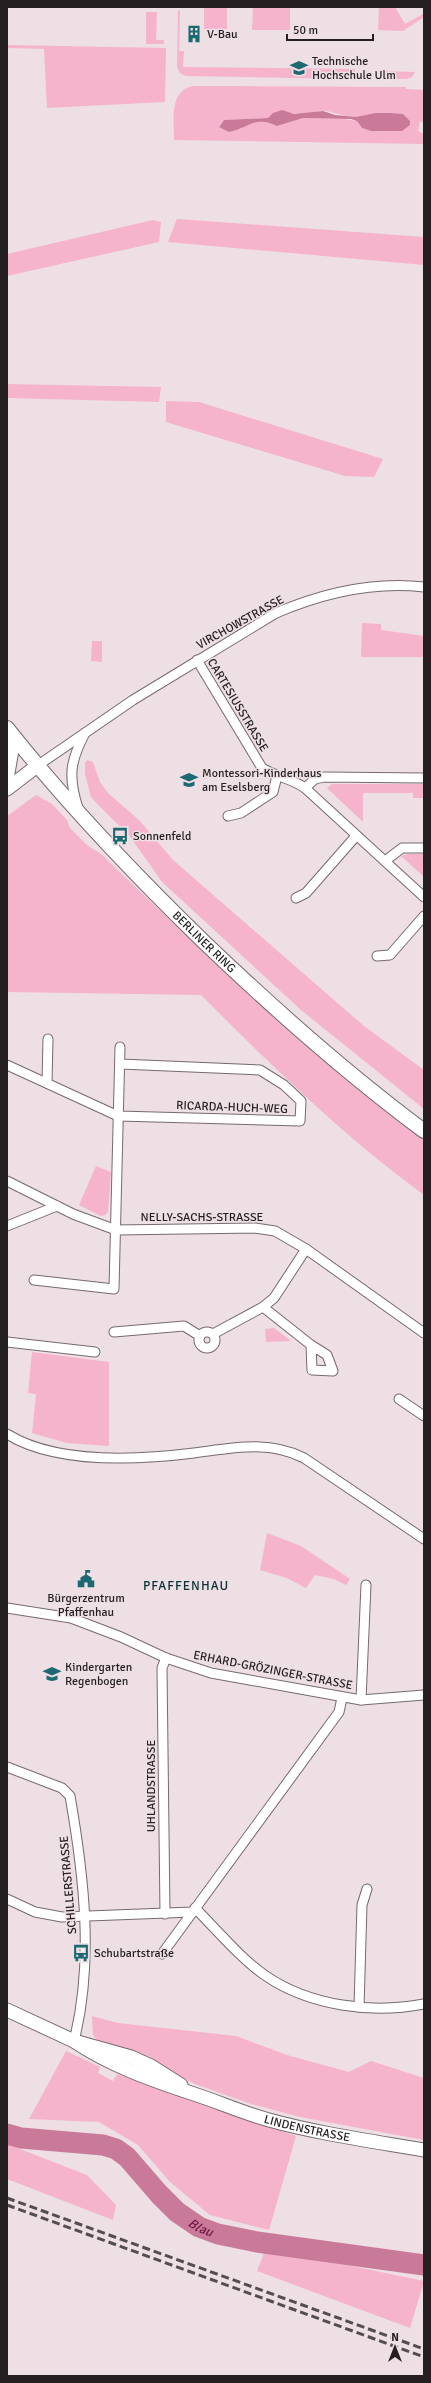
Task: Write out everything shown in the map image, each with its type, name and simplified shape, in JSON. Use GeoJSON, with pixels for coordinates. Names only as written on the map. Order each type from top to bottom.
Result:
{"type":"FeatureCollection","features":[{"type":"Feature","properties":{"kind":"main road","name":"BERLINER RING"},"geometry":{"type":"LineString","coordinates":[[9,730],[37,766],[80,815],[160,899],[256,992],[320,1049],[424,1131]]}},
{"type":"Feature","properties":{"kind":"street","name":"VIRCHOWSTRASSE"},"geometry":{"type":"LineString","coordinates":[[37,766],[86,732],[197,660],[276,614],[313,599],[375,586],[424,587]]}},
{"type":"Feature","properties":{"kind":"street","name":"CARTESIUSSTRASSE"},"geometry":{"type":"LineString","coordinates":[[197,660],[262,768],[277,776],[292,779],[305,788],[424,897]]}},
{"type":"Feature","properties":{"kind":"street"},"geometry":{"type":"LineString","coordinates":[[7,779],[12,750],[9,730]]}},
{"type":"Feature","properties":{"kind":"street","name":"VIRCHOWSTRASSE"},"geometry":{"type":"LineString","coordinates":[[80,815],[73,792],[71,775],[74,754],[86,732]]}},
{"type":"Feature","properties":{"kind":"street"},"geometry":{"type":"LineString","coordinates":[[7,789],[37,766]]}},
{"type":"Feature","properties":{"kind":"street"},"geometry":{"type":"LineString","coordinates":[[228,816],[241,813],[273,792],[277,776]]}},
{"type":"Feature","properties":{"kind":"street"},"geometry":{"type":"LineString","coordinates":[[305,788],[315,779],[324,777],[424,778]]}},
{"type":"Feature","properties":{"kind":"street"},"geometry":{"type":"LineString","coordinates":[[296,898],[306,892],[356,836]]}},
{"type":"Feature","properties":{"kind":"street"},"geometry":{"type":"LineString","coordinates":[[385,861],[402,848],[424,848]]}},
{"type":"Feature","properties":{"kind":"street"},"geometry":{"type":"LineString","coordinates":[[377,956],[390,955],[424,916]]}},
{"type":"Feature","properties":{"kind":"street"},"geometry":{"type":"LineString","coordinates":[[47,1083],[48,1039]]}},
{"type":"Feature","properties":{"kind":"street"},"geometry":{"type":"LineString","coordinates":[[34,1280],[114,1289],[120,1047]]}},
{"type":"Feature","properties":{"kind":"street","name":"RICARDA-HUCH-WEG"},"geometry":{"type":"LineString","coordinates":[[7,1065],[118,1116],[300,1121],[301,1101],[284,1085],[260,1070],[120,1064]]}},
{"type":"Feature","properties":{"kind":"street","name":"NELLY-SACHS-STRASSE"},"geometry":{"type":"LineString","coordinates":[[7,1181],[57,1206],[116,1230],[266,1228],[283,1234],[424,1333]]}},
{"type":"Feature","properties":{"kind":"street"},"geometry":{"type":"LineString","coordinates":[[7,1226],[57,1206]]}},
{"type":"Feature","properties":{"kind":"street"},"geometry":{"type":"LineString","coordinates":[[200,1336],[206,1332],[213,1334],[263,1307],[274,1298],[306,1249]]}},
{"type":"Feature","properties":{"kind":"street"},"geometry":{"type":"LineString","coordinates":[[263,1307],[311,1345]]}},
{"type":"Feature","properties":{"kind":"street"},"geometry":{"type":"LineString","coordinates":[[114,1332],[184,1326],[200,1336]]}},
{"type":"Feature","properties":{"kind":"street"},"geometry":{"type":"LineString","coordinates":[[200,1336],[200,1344],[209,1348],[214,1343],[213,1334]]}},
{"type":"Feature","properties":{"kind":"street"},"geometry":{"type":"LineString","coordinates":[[7,1342],[94,1352]]}},
{"type":"Feature","properties":{"kind":"street"},"geometry":{"type":"LineString","coordinates":[[399,1399],[424,1416]]}},
{"type":"Feature","properties":{"kind":"street"},"geometry":{"type":"LineString","coordinates":[[7,1434],[46,1451],[112,1457],[173,1455],[249,1446],[266,1446],[282,1449],[304,1458],[424,1539]]}},
{"type":"Feature","properties":{"kind":"street"},"geometry":{"type":"LineString","coordinates":[[361,1700],[366,1585]]}},
{"type":"Feature","properties":{"kind":"street","name":"ERHARD-GRÖZINGER-STRASSE"},"geometry":{"type":"LineString","coordinates":[[7,1608],[71,1618],[121,1637],[166,1658],[211,1673],[342,1698],[361,1700],[424,1695]]}},
{"type":"Feature","properties":{"kind":"street","name":"UHLANDSTRASSE"},"geometry":{"type":"LineString","coordinates":[[165,1914],[162,1668],[166,1658]]}},
{"type":"Feature","properties":{"kind":"street"},"geometry":{"type":"LineString","coordinates":[[162,1954],[339,1712],[342,1698]]}},
{"type":"Feature","properties":{"kind":"street","name":"SCHILLERSTRASSE"},"geometry":{"type":"LineString","coordinates":[[7,1768],[62,1788],[70,1796],[84,1916],[83,1996],[74,2041]]}},
{"type":"Feature","properties":{"kind":"street"},"geometry":{"type":"LineString","coordinates":[[359,2007],[362,1905],[367,1889]]}},
{"type":"Feature","properties":{"kind":"street"},"geometry":{"type":"LineString","coordinates":[[7,1899],[49,1916],[165,1914],[194,1910]]}},
{"type":"Feature","properties":{"kind":"street"},"geometry":{"type":"LineString","coordinates":[[194,1910],[265,1975],[283,1986],[305,1994],[359,2007],[393,2008],[424,2004]]}},
{"type":"Feature","properties":{"kind":"street","name":"LINDENSTRASSE"},"geometry":{"type":"LineString","coordinates":[[7,2010],[74,2041],[100,2058],[165,2085],[269,2120],[352,2138],[424,2150]]}},
{"type":"Feature","properties":{"kind":"shaded area"},"geometry":{"type":"Polygon","coordinates":[[[204,7],[227,7],[227,29],[204,29],[204,7]]]}},
{"type":"Feature","properties":{"kind":"shaded area"},"geometry":{"type":"Polygon","coordinates":[[[253,7],[290,7],[290,30],[252,30],[253,7]]]}},
{"type":"Feature","properties":{"kind":"shaded area"},"geometry":{"type":"Polygon","coordinates":[[[379,7],[395,7],[405,24],[423,14],[424,17],[403,31],[378,30],[379,7]]]}},
{"type":"Feature","properties":{"kind":"shaded area"},"geometry":{"type":"Polygon","coordinates":[[[178,10],[180,11],[179,51],[184,51],[183,67],[355,69],[354,79],[186,76],[180,73],[177,67],[178,10]]]}},
{"type":"Feature","properties":{"kind":"shaded area"},"geometry":{"type":"Polygon","coordinates":[[[146,12],[157,12],[156,40],[164,40],[164,44],[146,44],[146,12]]]}},
{"type":"Feature","properties":{"kind":"shaded area"},"geometry":{"type":"Polygon","coordinates":[[[7,45],[166,48],[165,102],[47,108],[44,49],[7,48],[7,45]]]}},
{"type":"Feature","properties":{"kind":"shaded area"},"geometry":{"type":"Polygon","coordinates":[[[385,71],[415,72],[412,77],[406,79],[385,79],[385,71]]]}},
{"type":"Feature","properties":{"kind":"shaded area"},"geometry":{"type":"Polygon","coordinates":[[[193,86],[406,87],[406,89],[424,90],[424,123],[420,121],[418,131],[424,134],[424,144],[174,140],[174,107],[180,93],[193,86]],[[278,111],[268,118],[224,120],[219,126],[229,132],[257,122],[269,123],[277,126],[303,118],[344,119],[357,121],[362,128],[371,131],[402,131],[410,121],[398,114],[391,113],[357,117],[324,111],[294,114],[278,111]]]}},
{"type":"Feature","properties":{"kind":"shaded area"},"geometry":{"type":"Polygon","coordinates":[[[282,110],[294,114],[323,111],[335,115],[356,117],[376,113],[403,114],[410,121],[410,125],[402,131],[371,131],[362,128],[357,121],[351,119],[303,118],[277,126],[269,123],[257,122],[229,132],[219,127],[224,120],[268,118],[273,113],[282,110]]]}},
{"type":"Feature","properties":{"kind":"shaded area"},"geometry":{"type":"Polygon","coordinates":[[[177,219],[424,237],[424,265],[168,242],[177,219]]]}},
{"type":"Feature","properties":{"kind":"shaded area"},"geometry":{"type":"Polygon","coordinates":[[[153,220],[161,222],[159,242],[7,276],[7,254],[153,220]]]}},
{"type":"Feature","properties":{"kind":"shaded area"},"geometry":{"type":"Polygon","coordinates":[[[7,384],[161,387],[159,402],[7,398],[7,384]]]}},
{"type":"Feature","properties":{"kind":"shaded area"},"geometry":{"type":"Polygon","coordinates":[[[166,401],[199,402],[383,459],[374,477],[345,476],[166,422],[166,401]]]}},
{"type":"Feature","properties":{"kind":"shaded area"},"geometry":{"type":"Polygon","coordinates":[[[362,623],[381,624],[381,630],[424,636],[424,657],[361,657],[362,623]]]}},
{"type":"Feature","properties":{"kind":"shaded area"},"geometry":{"type":"Polygon","coordinates":[[[92,641],[102,641],[102,662],[91,661],[92,641]]]}},
{"type":"Feature","properties":{"kind":"shaded area"},"geometry":{"type":"Polygon","coordinates":[[[87,760],[93,762],[100,782],[108,793],[140,821],[173,860],[364,1026],[424,1070],[424,1109],[301,1010],[162,882],[129,835],[91,797],[85,774],[85,763],[87,760]]]}},
{"type":"Feature","properties":{"kind":"shaded area"},"geometry":{"type":"Polygon","coordinates":[[[332,784],[424,784],[424,798],[413,798],[413,793],[363,793],[363,822],[327,788],[332,784]]]}},
{"type":"Feature","properties":{"kind":"shaded area"},"geometry":{"type":"Polygon","coordinates":[[[36,795],[52,804],[67,820],[70,828],[88,846],[100,853],[218,965],[298,1038],[381,1107],[424,1140],[424,1195],[365,1149],[308,1099],[201,995],[7,992],[7,816],[36,795]]]}},
{"type":"Feature","properties":{"kind":"shaded area"},"geometry":{"type":"Polygon","coordinates":[[[408,854],[424,854],[424,877],[401,856],[408,854]]]}},
{"type":"Feature","properties":{"kind":"shaded area"},"geometry":{"type":"Polygon","coordinates":[[[96,1166],[111,1172],[108,1212],[101,1216],[79,1205],[96,1166]]]}},
{"type":"Feature","properties":{"kind":"shaded area"},"geometry":{"type":"Polygon","coordinates":[[[274,1328],[291,1341],[266,1342],[265,1329],[274,1328]]]}},
{"type":"Feature","properties":{"kind":"shaded area"},"geometry":{"type":"Polygon","coordinates":[[[32,1352],[109,1362],[109,1446],[67,1443],[32,1433],[36,1394],[28,1393],[32,1352]]]}},
{"type":"Feature","properties":{"kind":"shaded area"},"geometry":{"type":"Polygon","coordinates":[[[267,1533],[301,1546],[350,1579],[346,1585],[334,1579],[315,1575],[306,1588],[287,1578],[260,1570],[267,1533]]]}},
{"type":"Feature","properties":{"kind":"shaded area"},"geometry":{"type":"Polygon","coordinates":[[[92,2016],[118,2023],[236,2036],[287,2055],[349,2072],[371,2061],[424,2078],[424,2140],[300,2117],[251,2104],[195,2084],[175,2074],[150,2057],[99,2042],[93,2035],[92,2016]]]}},
{"type":"Feature","properties":{"kind":"shaded area"},"geometry":{"type":"Polygon","coordinates":[[[66,2051],[100,2067],[98,2073],[113,2081],[117,2074],[296,2136],[269,2230],[210,2215],[170,2182],[138,2145],[99,2122],[29,2119],[66,2051]]]}},
{"type":"Feature","properties":{"kind":"shaded area"},"geometry":{"type":"Polygon","coordinates":[[[7,2144],[87,2175],[116,2205],[113,2220],[7,2179],[7,2144]]]}},
{"type":"Feature","properties":{"kind":"shaded area"},"geometry":{"type":"Polygon","coordinates":[[[266,2248],[424,2281],[410,2328],[257,2271],[266,2248]]]}},
{"type":"Feature","properties":{"kind":"waterway","name":"Blau"},"geometry":{"type":"LineString","coordinates":[[7,2134],[21,2138],[103,2145],[116,2149],[127,2157],[159,2194],[177,2212],[199,2227],[218,2234],[257,2242],[424,2265]]}},
{"type":"Feature","properties":{"kind":"railway"},"geometry":{"type":"LineString","coordinates":[[7,2198],[424,2349]]}},
{"type":"Feature","properties":{"kind":"railway"},"geometry":{"type":"LineString","coordinates":[[7,2205],[424,2357]]}},
{"type":"Feature","properties":{"kind":"place","name":"V-Bau"},"geometry":{"type":"Point","coordinates":[194,34]}},
{"type":"Feature","properties":{"kind":"place","name":"Technische Hochschule Ulm"},"geometry":{"type":"Point","coordinates":[299,68]}},
{"type":"Feature","properties":{"kind":"place","name":"Montessori-Kinderhaus am Eselsberg"},"geometry":{"type":"Point","coordinates":[189,780]}},
{"type":"Feature","properties":{"kind":"place","name":"Sonnenfeld"},"geometry":{"type":"Point","coordinates":[120,836]}},
{"type":"Feature","properties":{"kind":"place","name":"Bürgerzentrum Pfaffenhau"},"geometry":{"type":"Point","coordinates":[86,1579]}},
{"type":"Feature","properties":{"kind":"place","name":"Kindergarten Regenbogen"},"geometry":{"type":"Point","coordinates":[52,1674]}},
{"type":"Feature","properties":{"kind":"place","name":"Schubartstraße"},"geometry":{"type":"Point","coordinates":[81,1953]}},
{"type":"Feature","properties":{"kind":"district","name":"PFAFFENHAU"},"geometry":{"type":"Point","coordinates":[186,1585]}}]}
